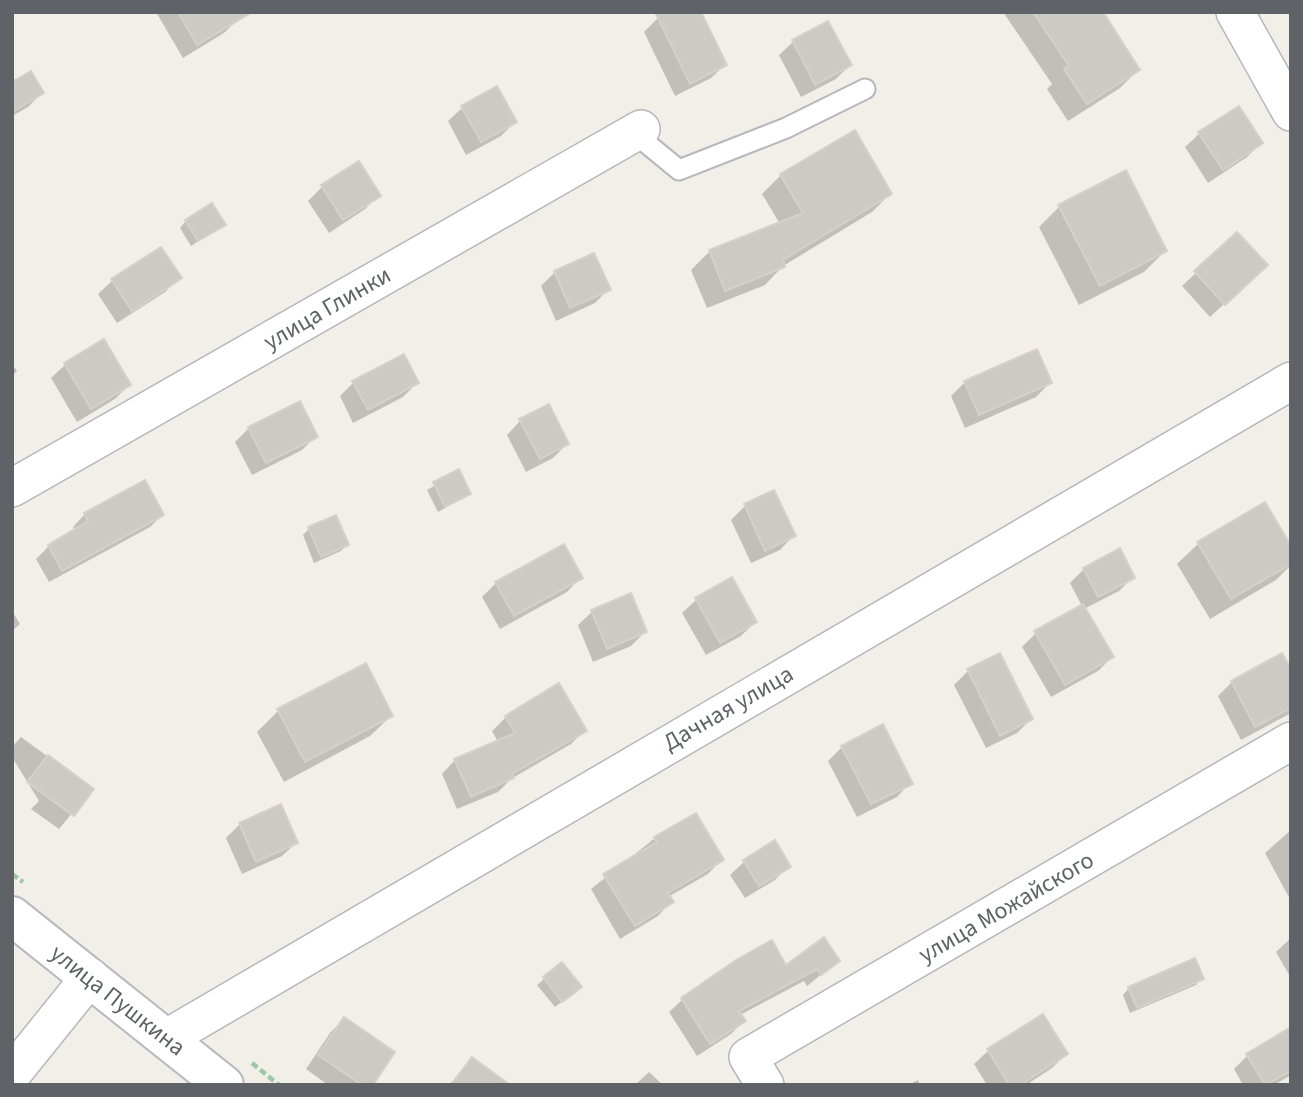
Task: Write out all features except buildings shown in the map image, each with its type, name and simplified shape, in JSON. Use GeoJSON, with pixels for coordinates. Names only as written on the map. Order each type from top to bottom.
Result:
{"type":"FeatureCollection","features":[{"type":"Feature","properties":{"kind":"main road","name":"улица Пушкина"},"geometry":{"type":"LineString","coordinates":[[12,916],[224,1085]]}},
{"type":"Feature","properties":{"kind":"street"},"geometry":{"type":"LineString","coordinates":[[1235,12],[1291,112]]}},
{"type":"Feature","properties":{"kind":"street","name":"улица Глинки"},"geometry":{"type":"LineString","coordinates":[[12,488],[641,129]]}},
{"type":"Feature","properties":{"kind":"street","name":"Дачная улица"},"geometry":{"type":"LineString","coordinates":[[167,1038],[1291,381]]}},
{"type":"Feature","properties":{"kind":"street","name":"улица Можайского"},"geometry":{"type":"LineString","coordinates":[[765,1085],[748,1057],[1291,741]]}},
{"type":"Feature","properties":{"kind":"street"},"geometry":{"type":"LineString","coordinates":[[12,1074],[90,977]]}},
{"type":"Feature","properties":{"kind":"lane"},"geometry":{"type":"LineString","coordinates":[[641,129],[645,142],[679,170],[786,128],[865,89]]}}]}
